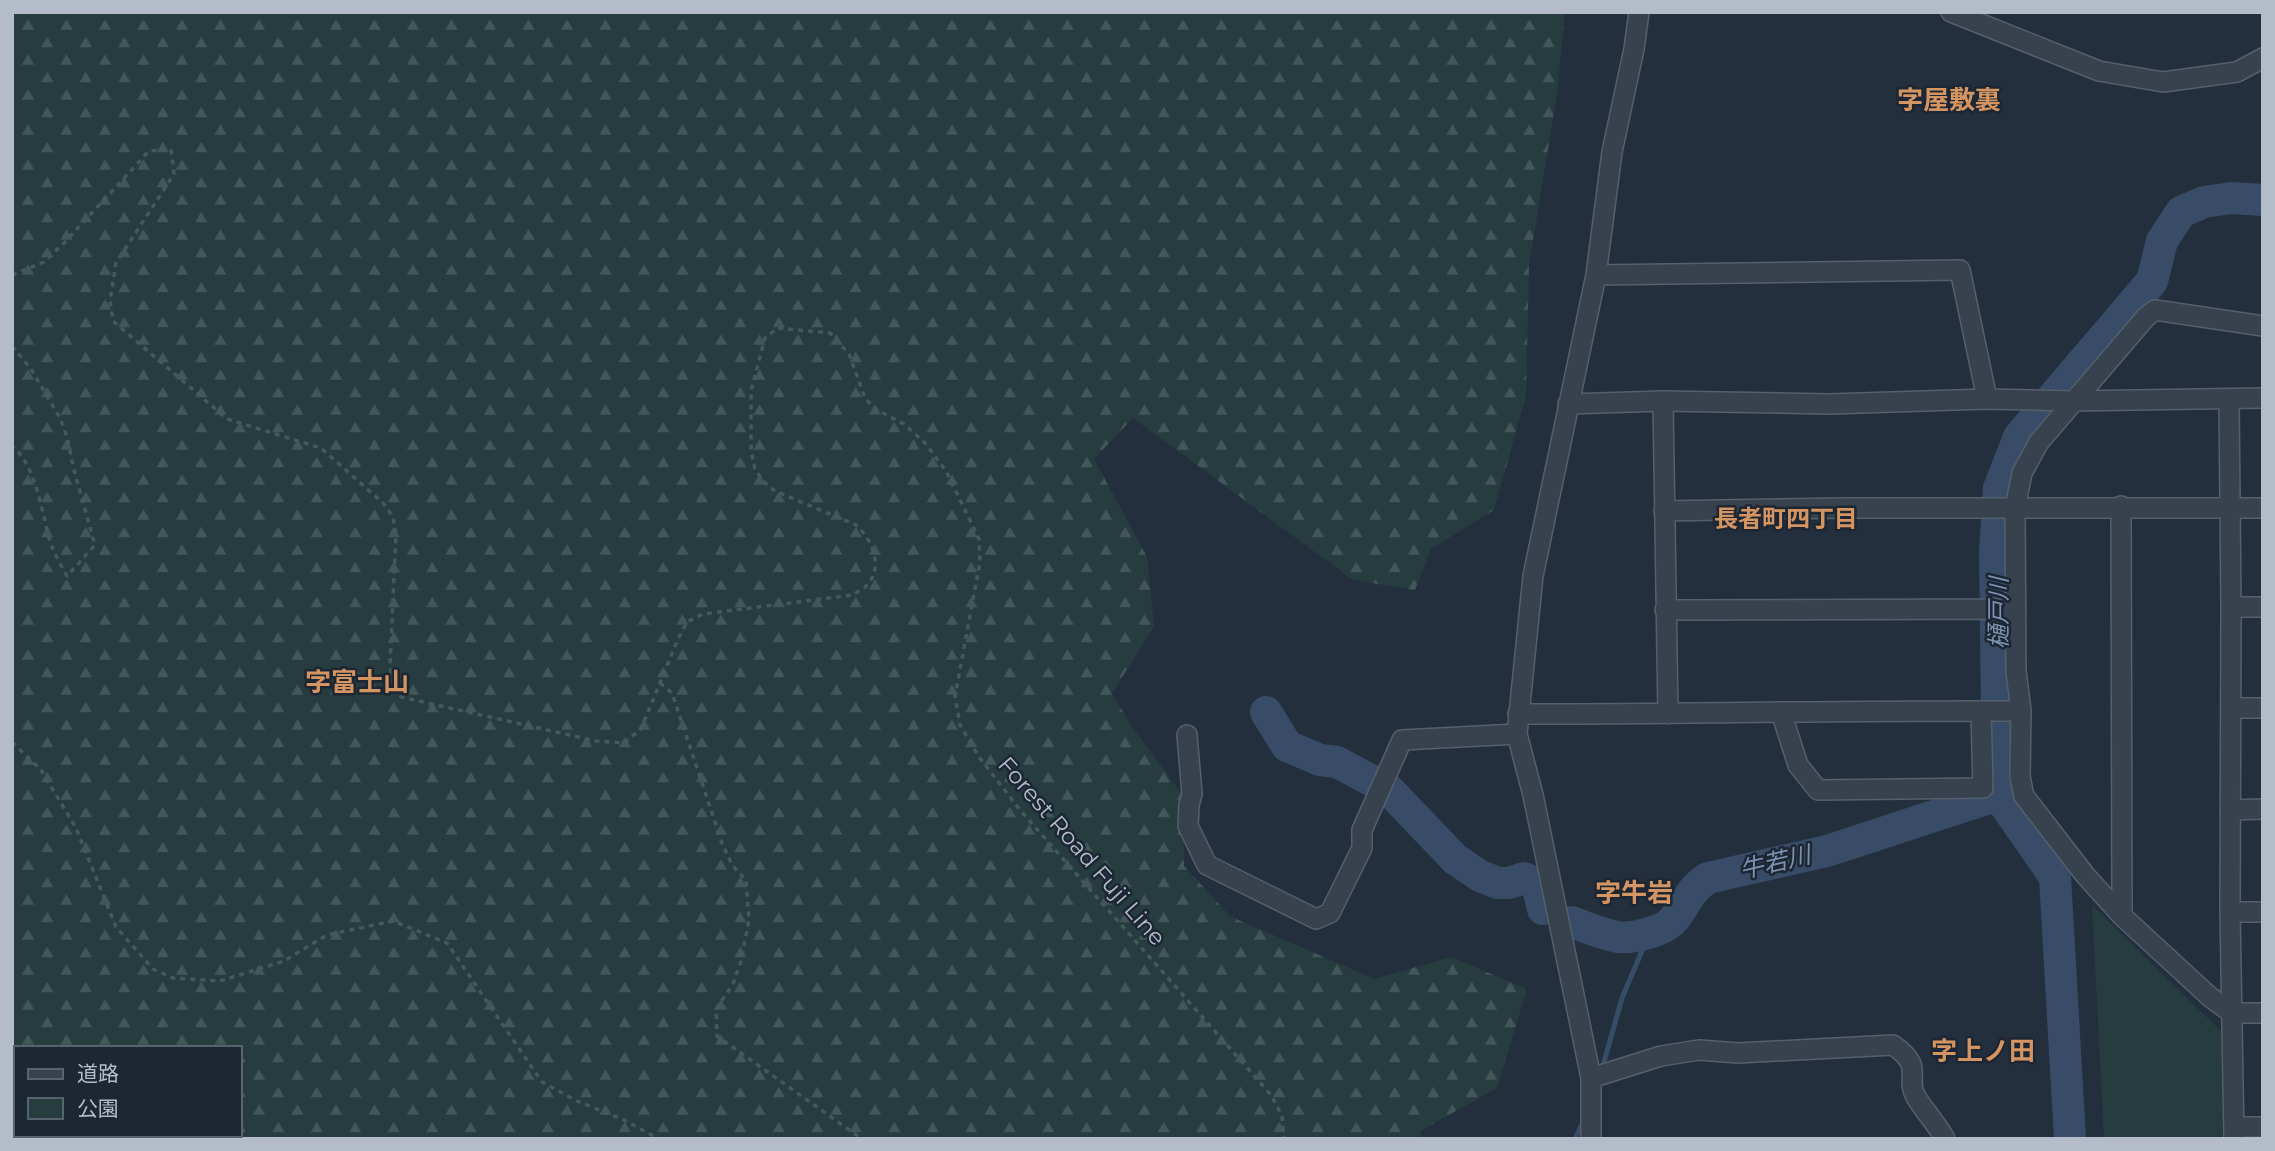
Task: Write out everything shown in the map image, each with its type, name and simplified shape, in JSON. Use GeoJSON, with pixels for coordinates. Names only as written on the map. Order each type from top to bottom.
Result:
{"type":"FeatureCollection","features":[{"type":"Feature","properties":{"kind":"street"},"geometry":{"type":"LineString","coordinates":[[1591,1139],[1591,1078],[1517,734],[1533,576],[1596,275],[1612,152],[1639,12]]}},
{"type":"Feature","properties":{"kind":"street"},"geometry":{"type":"LineString","coordinates":[[1951,12],[2099,71],[2151,81],[2162,82],[2238,72],[2263,58]]}},
{"type":"Feature","properties":{"kind":"street"},"geometry":{"type":"LineString","coordinates":[[1596,275],[1960,270],[1987,399]]}},
{"type":"Feature","properties":{"kind":"street"},"geometry":{"type":"LineString","coordinates":[[2263,326],[2155,310],[2072,401],[2039,442],[2022,473],[2015,508],[2016,671],[2021,711],[2020,777],[2024,796],[2085,875],[2122,916],[2201,989],[2232,1013],[2263,1013]]}},
{"type":"Feature","properties":{"kind":"street"},"geometry":{"type":"LineString","coordinates":[[2229,398],[2230,912],[2234,1133],[2263,1127]]}},
{"type":"Feature","properties":{"kind":"street"},"geometry":{"type":"LineString","coordinates":[[1568,404],[1663,401],[1829,404],[1987,399],[2072,401],[2263,398]]}},
{"type":"Feature","properties":{"kind":"street"},"geometry":{"type":"LineString","coordinates":[[1663,401],[1668,714]]}},
{"type":"Feature","properties":{"kind":"street"},"geometry":{"type":"LineString","coordinates":[[2121,506],[2122,916]]}},
{"type":"Feature","properties":{"kind":"street"},"geometry":{"type":"LineString","coordinates":[[1664,511],[2121,506],[2263,508]]}},
{"type":"Feature","properties":{"kind":"street"},"geometry":{"type":"LineString","coordinates":[[2231,607],[2263,607]]}},
{"type":"Feature","properties":{"kind":"street"},"geometry":{"type":"LineString","coordinates":[[1665,610],[2016,609]]}},
{"type":"Feature","properties":{"kind":"street"},"geometry":{"type":"LineString","coordinates":[[2231,708],[2263,708]]}},
{"type":"Feature","properties":{"kind":"street"},"geometry":{"type":"LineString","coordinates":[[1781,712],[1798,765],[1818,790],[1983,788],[1984,711]]}},
{"type":"Feature","properties":{"kind":"street"},"geometry":{"type":"LineString","coordinates":[[1518,714],[2021,711]]}},
{"type":"Feature","properties":{"kind":"street"},"geometry":{"type":"LineString","coordinates":[[1187,735],[1192,794],[1188,826],[1208,865],[1316,919],[1330,913],[1362,848],[1362,830],[1402,740],[1517,734]]}},
{"type":"Feature","properties":{"kind":"street"},"geometry":{"type":"LineString","coordinates":[[2230,810],[2263,809]]}},
{"type":"Feature","properties":{"kind":"street"},"geometry":{"type":"LineString","coordinates":[[2230,912],[2263,912]]}},
{"type":"Feature","properties":{"kind":"street"},"geometry":{"type":"LineString","coordinates":[[1591,1078],[1661,1056],[1699,1050],[1790,1051],[1893,1045],[1903,1052],[1913,1065],[1914,1095],[1945,1139]]}},
{"type":"Feature","properties":{"kind":"path","name":"Forest Road Fuji Line"},"geometry":{"type":"LineString","coordinates":[[12,275],[44,262],[149,151],[171,149],[174,174],[116,263],[110,301],[113,321],[227,419],[321,448],[384,503],[393,517],[396,534],[390,666],[392,683],[401,697],[596,741],[624,743],[641,729],[687,622],[703,614],[853,595],[868,584],[876,564],[866,533],[856,525],[775,491],[762,481],[755,469],[751,451],[751,391],[765,338],[778,328],[830,333],[849,354],[865,398],[875,409],[904,424],[925,443],[947,471],[979,539],[980,562],[955,695],[960,725],[972,746],[1020,810],[1271,1095],[1282,1116],[1284,1139]]}},
{"type":"Feature","properties":{"kind":"path"},"geometry":{"type":"LineString","coordinates":[[12,346],[31,369],[60,418],[95,545],[68,576],[52,548],[40,498],[20,453],[12,446]]}},
{"type":"Feature","properties":{"kind":"path"},"geometry":{"type":"LineString","coordinates":[[660,683],[672,693],[722,843],[732,865],[746,880],[749,920],[741,961],[733,984],[716,1009],[717,1036],[862,1139]]}},
{"type":"Feature","properties":{"kind":"path"},"geometry":{"type":"LineString","coordinates":[[12,742],[41,770],[76,828],[116,927],[153,969],[173,978],[220,981],[284,961],[327,935],[393,920],[447,943],[542,1082],[659,1139]]}},
{"type":"Feature","properties":{"kind":"green space"},"geometry":{"type":"Polygon","coordinates":[[[12,12],[1565,12],[1557,94],[1529,265],[1526,396],[1494,510],[1431,549],[1415,590],[1353,580],[1133,418],[1094,459],[1147,557],[1154,627],[1112,693],[1132,727],[1184,797],[1184,866],[1230,916],[1374,979],[1451,957],[1527,989],[1497,1088],[1420,1131],[1423,1139],[12,1139],[12,12]]]}},
{"type":"Feature","properties":{"kind":"green space"},"geometry":{"type":"Polygon","coordinates":[[[2092,905],[2223,1033],[2222,1139],[2104,1139],[2092,905]]]}},
{"type":"Feature","properties":{"kind":"waterway","name":"樋戸川"},"geometry":{"type":"LineString","coordinates":[[2070,1139],[2055,877],[1998,795],[1995,552],[1999,488],[2019,437],[2152,281],[2162,241],[2181,212],[2204,202],[2231,198],[2263,200]]}},
{"type":"Feature","properties":{"kind":"waterway","name":"牛若川"},"geometry":{"type":"LineString","coordinates":[[1266,712],[1287,746],[1320,760],[1337,762],[1389,790],[1455,859],[1480,876],[1498,883],[1524,878],[1537,884],[1543,909]]}},
{"type":"Feature","properties":{"kind":"waterway","name":"牛若川"},"geometry":{"type":"LineString","coordinates":[[1571,922],[1618,937],[1648,933],[1670,923],[1692,892],[1708,878],[1827,851],[1998,795]]}},
{"type":"Feature","properties":{"kind":"waterway"},"geometry":{"type":"LineString","coordinates":[[1604,1062],[1622,998],[1650,932]]}},
{"type":"Feature","properties":{"kind":"waterway"},"geometry":{"type":"LineString","coordinates":[[1575,1139],[1581,1126]]}},
{"type":"Feature","properties":{"kind":"district","name":"字屋敷裏"},"geometry":{"type":"Point","coordinates":[1949,100]}},
{"type":"Feature","properties":{"kind":"district","name":"長者町四丁目"},"geometry":{"type":"Point","coordinates":[1786,518]}},
{"type":"Feature","properties":{"kind":"district","name":"字富士山"},"geometry":{"type":"Point","coordinates":[357,682]}},
{"type":"Feature","properties":{"kind":"district","name":"字牛岩"},"geometry":{"type":"Point","coordinates":[1634,893]}},
{"type":"Feature","properties":{"kind":"district","name":"字上ノ田"},"geometry":{"type":"Point","coordinates":[1983,1051]}}]}
